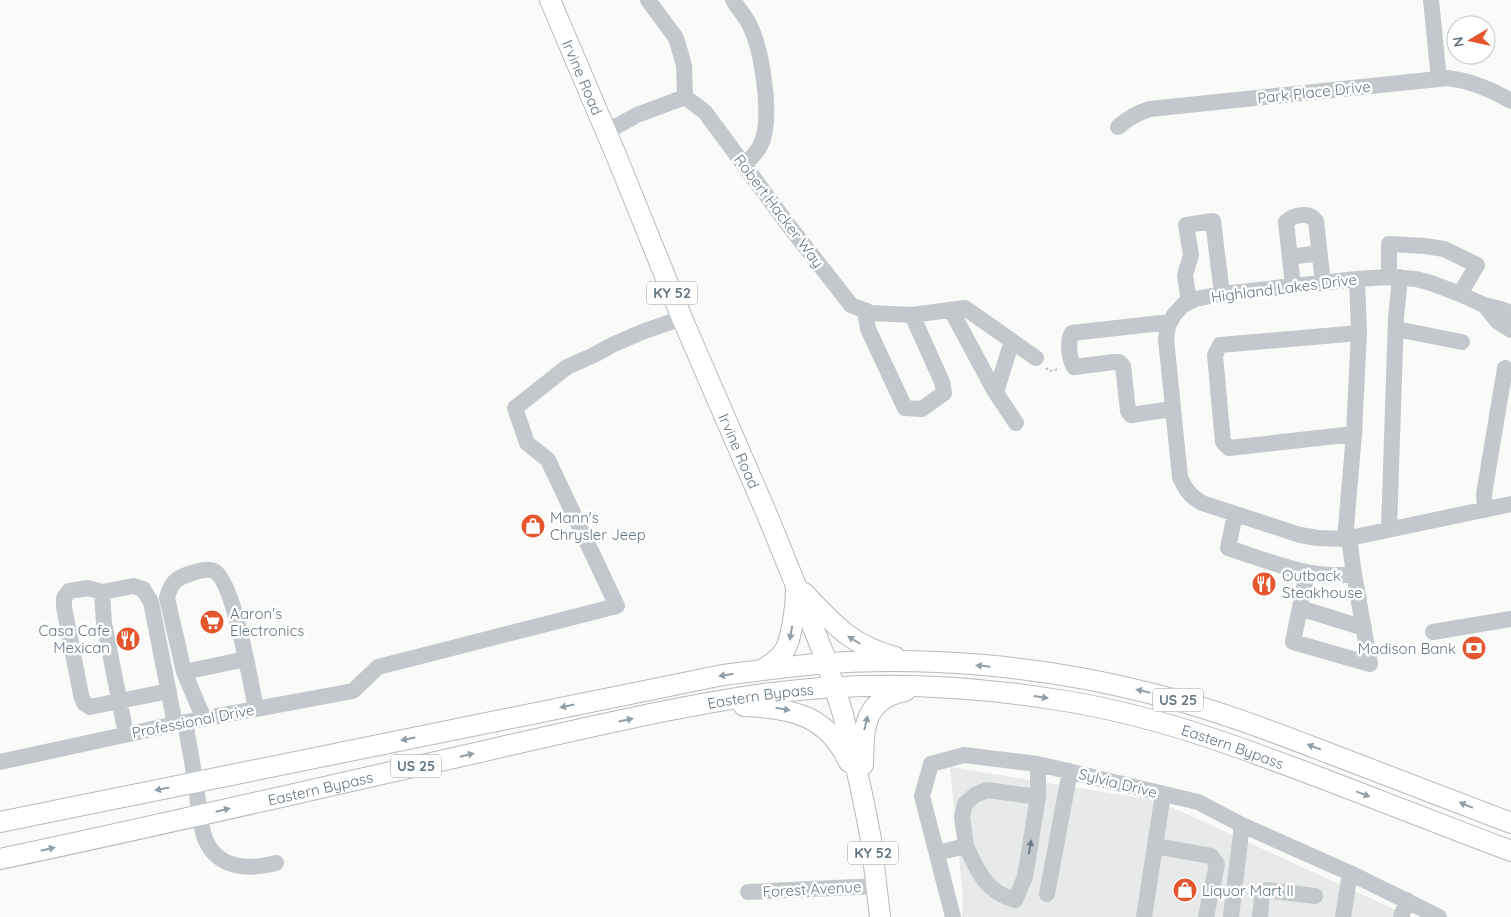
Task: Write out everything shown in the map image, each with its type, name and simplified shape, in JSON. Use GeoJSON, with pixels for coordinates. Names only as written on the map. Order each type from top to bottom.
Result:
{"type":"FeatureCollection","features":[{"type":"Feature","properties":{"kind":"main road","name":"Irvine Road"},"geometry":{"type":"LineString","coordinates":[[550,0],[682,318],[796,584],[827,663],[853,751],[861,789],[871,839],[880,917]]}},
{"type":"Feature","properties":{"kind":"main road"},"geometry":{"type":"LineString","coordinates":[[796,584],[839,630],[855,641],[872,650],[916,662]]}},
{"type":"Feature","properties":{"kind":"main road"},"geometry":{"type":"LineString","coordinates":[[763,669],[774,664],[784,653],[790,641],[796,602],[796,584]]}},
{"type":"Feature","properties":{"kind":"main road","name":"Eastern Bypass"},"geometry":{"type":"LineString","coordinates":[[0,822],[677,684],[763,669],[827,663],[916,662],[970,664],[1042,672],[1095,680],[1177,700],[1262,727],[1511,823]]}},
{"type":"Feature","properties":{"kind":"main road"},"geometry":{"type":"LineString","coordinates":[[861,789],[865,727],[868,716],[874,706],[884,698],[897,693],[925,687]]}},
{"type":"Feature","properties":{"kind":"main road","name":"Eastern Bypass"},"geometry":{"type":"LineString","coordinates":[[0,859],[699,704],[766,694],[835,688],[925,687],[999,692],[1048,698],[1113,710],[1169,724],[1253,752],[1511,851]]}},
{"type":"Feature","properties":{"kind":"main road"},"geometry":{"type":"LineString","coordinates":[[699,704],[775,708],[806,716],[830,732],[839,744],[861,789]]}},
{"type":"Feature","properties":{"kind":"street"},"geometry":{"type":"LineString","coordinates":[[606,132],[637,115],[685,97],[684,65],[676,38],[648,0]]}},
{"type":"Feature","properties":{"kind":"street"},"geometry":{"type":"LineString","coordinates":[[733,0],[750,26],[756,42],[761,58],[765,95],[766,122],[762,143],[744,165]]}},
{"type":"Feature","properties":{"kind":"street"},"geometry":{"type":"LineString","coordinates":[[1431,0],[1439,79]]}},
{"type":"Feature","properties":{"kind":"street","name":"Park Place Drive"},"geometry":{"type":"LineString","coordinates":[[1118,127],[1137,113],[1150,109],[1448,78],[1482,86],[1511,100]]}},
{"type":"Feature","properties":{"kind":"street","name":"Robert Hacker Way"},"geometry":{"type":"LineString","coordinates":[[685,97],[705,112],[789,226],[851,305],[871,313],[912,315],[958,309]]}},
{"type":"Feature","properties":{"kind":"street"},"geometry":{"type":"LineString","coordinates":[[1293,286],[1285,226],[1290,217],[1308,215],[1313,216],[1316,221],[1322,282]]}},
{"type":"Feature","properties":{"kind":"street"},"geometry":{"type":"LineString","coordinates":[[1189,302],[1185,275],[1191,255],[1186,225],[1213,222],[1222,294]]}},
{"type":"Feature","properties":{"kind":"street"},"geometry":{"type":"LineString","coordinates":[[1389,529],[1396,329],[1394,277],[1388,244],[1425,246],[1444,250],[1477,265],[1460,294]]}},
{"type":"Feature","properties":{"kind":"street"},"geometry":{"type":"LineString","coordinates":[[1290,257],[1319,253]]}},
{"type":"Feature","properties":{"kind":"street","name":"Highland Lakes Drive"},"geometry":{"type":"LineString","coordinates":[[1170,322],[1183,305],[1209,295],[1322,282],[1394,277],[1416,279],[1460,294],[1484,305],[1498,322],[1511,330]]}},
{"type":"Feature","properties":{"kind":"street"},"geometry":{"type":"LineString","coordinates":[[1307,572],[1293,642],[1370,664],[1347,538],[1359,333],[1357,279]]}},
{"type":"Feature","properties":{"kind":"street"},"geometry":{"type":"LineString","coordinates":[[1484,305],[1501,308],[1511,313]]}},
{"type":"Feature","properties":{"kind":"street"},"geometry":{"type":"LineString","coordinates":[[958,309],[1012,341],[1036,358]]}},
{"type":"Feature","properties":{"kind":"street"},"geometry":{"type":"LineString","coordinates":[[958,309],[996,392],[1016,423]]}},
{"type":"Feature","properties":{"kind":"street"},"geometry":{"type":"LineString","coordinates":[[865,310],[868,329],[905,408],[922,409],[944,393],[942,382],[912,315]]}},
{"type":"Feature","properties":{"kind":"street","name":"Professional Drive"},"geometry":{"type":"LineString","coordinates":[[0,762],[180,723],[353,691],[378,667],[617,606],[548,460],[527,443],[515,408],[567,367],[642,332],[682,318]]}},
{"type":"Feature","properties":{"kind":"street"},"geometry":{"type":"LineString","coordinates":[[1172,409],[1131,415],[1128,411],[1123,366],[1119,362],[1114,362],[1074,367],[1071,362],[1069,339],[1072,333],[1170,322],[1166,339],[1180,477],[1184,488],[1191,496],[1202,503],[1300,535],[1318,538],[1347,538],[1511,504]]}},
{"type":"Feature","properties":{"kind":"street"},"geometry":{"type":"LineString","coordinates":[[1396,329],[1462,342]]}},
{"type":"Feature","properties":{"kind":"street"},"geometry":{"type":"LineString","coordinates":[[1354,434],[1229,448],[1223,442],[1216,355],[1220,345],[1359,333]]}},
{"type":"Feature","properties":{"kind":"street"},"geometry":{"type":"LineString","coordinates":[[996,392],[1012,341]]}},
{"type":"Feature","properties":{"kind":"street"},"geometry":{"type":"LineString","coordinates":[[1485,510],[1484,494],[1505,368]]}},
{"type":"Feature","properties":{"kind":"street"},"geometry":{"type":"LineString","coordinates":[[1235,514],[1228,548],[1295,570],[1337,576],[1354,574]]}},
{"type":"Feature","properties":{"kind":"street"},"geometry":{"type":"LineString","coordinates":[[204,719],[184,672],[166,598],[170,587],[179,578],[203,570],[215,572],[224,580],[236,614],[256,709]]}},
{"type":"Feature","properties":{"kind":"street"},"geometry":{"type":"LineString","coordinates":[[169,691],[90,707],[84,703],[64,608],[64,598],[69,591],[88,588],[102,592],[133,586],[143,589],[151,602],[169,691],[196,782],[205,839],[211,850],[221,860],[232,865],[248,868],[276,863]]}},
{"type":"Feature","properties":{"kind":"street"},"geometry":{"type":"LineString","coordinates":[[102,592],[104,623],[126,734]]}},
{"type":"Feature","properties":{"kind":"street"},"geometry":{"type":"LineString","coordinates":[[1300,608],[1364,628]]}},
{"type":"Feature","properties":{"kind":"street"},"geometry":{"type":"LineString","coordinates":[[1434,632],[1511,619]]}},
{"type":"Feature","properties":{"kind":"street"},"geometry":{"type":"LineString","coordinates":[[184,672],[246,659]]}},
{"type":"Feature","properties":{"kind":"street","name":"Sylvia Drive"},"geometry":{"type":"LineString","coordinates":[[953,917],[922,796],[931,764],[964,755],[1038,764],[1198,802],[1242,826],[1350,873],[1437,916]]}},
{"type":"Feature","properties":{"kind":"street"},"geometry":{"type":"LineString","coordinates":[[1038,764],[1038,797],[1025,877],[1015,900],[991,889],[978,872],[966,846],[962,817],[966,804],[975,795],[987,790],[1038,797]]}},
{"type":"Feature","properties":{"kind":"street"},"geometry":{"type":"LineString","coordinates":[[1047,894],[1070,771]]}},
{"type":"Feature","properties":{"kind":"street"},"geometry":{"type":"LineString","coordinates":[[1144,917],[1163,794]]}},
{"type":"Feature","properties":{"kind":"street"},"geometry":{"type":"LineString","coordinates":[[1231,917],[1242,826]]}},
{"type":"Feature","properties":{"kind":"street"},"geometry":{"type":"LineString","coordinates":[[937,853],[966,846]]}},
{"type":"Feature","properties":{"kind":"street"},"geometry":{"type":"LineString","coordinates":[[1155,846],[1211,856],[1217,864],[1206,917]]}},
{"type":"Feature","properties":{"kind":"street"},"geometry":{"type":"LineString","coordinates":[[1343,917],[1350,873]]}},
{"type":"Feature","properties":{"kind":"street","name":"Forest Avenue"},"geometry":{"type":"LineString","coordinates":[[748,892],[877,886]]}},
{"type":"Feature","properties":{"kind":"street"},"geometry":{"type":"LineString","coordinates":[[1260,917],[1262,896],[1266,890],[1315,896]]}},
{"type":"Feature","properties":{"kind":"street"},"geometry":{"type":"LineString","coordinates":[[1401,917],[1407,900]]}},
{"type":"Feature","properties":{"kind":"path"},"geometry":{"type":"LineString","coordinates":[[1036,358],[1049,371],[1074,367]]}},
{"type":"Feature","properties":{"kind":"shaded area"},"geometry":{"type":"Polygon","coordinates":[[[950,767],[1148,799],[1180,811],[1411,917],[962,917],[963,897],[950,767]]]}},
{"type":"Feature","properties":{"kind":"place","name":"Mann's Chrysler Jeep"},"geometry":{"type":"Point","coordinates":[533,526]}},
{"type":"Feature","properties":{"kind":"place","name":"Outback Steakhouse"},"geometry":{"type":"Point","coordinates":[1264,584]}},
{"type":"Feature","properties":{"kind":"place","name":"Aaron's Electronics"},"geometry":{"type":"Point","coordinates":[212,622]}},
{"type":"Feature","properties":{"kind":"place","name":"Casa Cafe Mexican"},"geometry":{"type":"Point","coordinates":[128,639]}},
{"type":"Feature","properties":{"kind":"place","name":"Madison Bank"},"geometry":{"type":"Point","coordinates":[1474,648]}},
{"type":"Feature","properties":{"kind":"place","name":"Liquor Mart II"},"geometry":{"type":"Point","coordinates":[1185,890]}}]}
